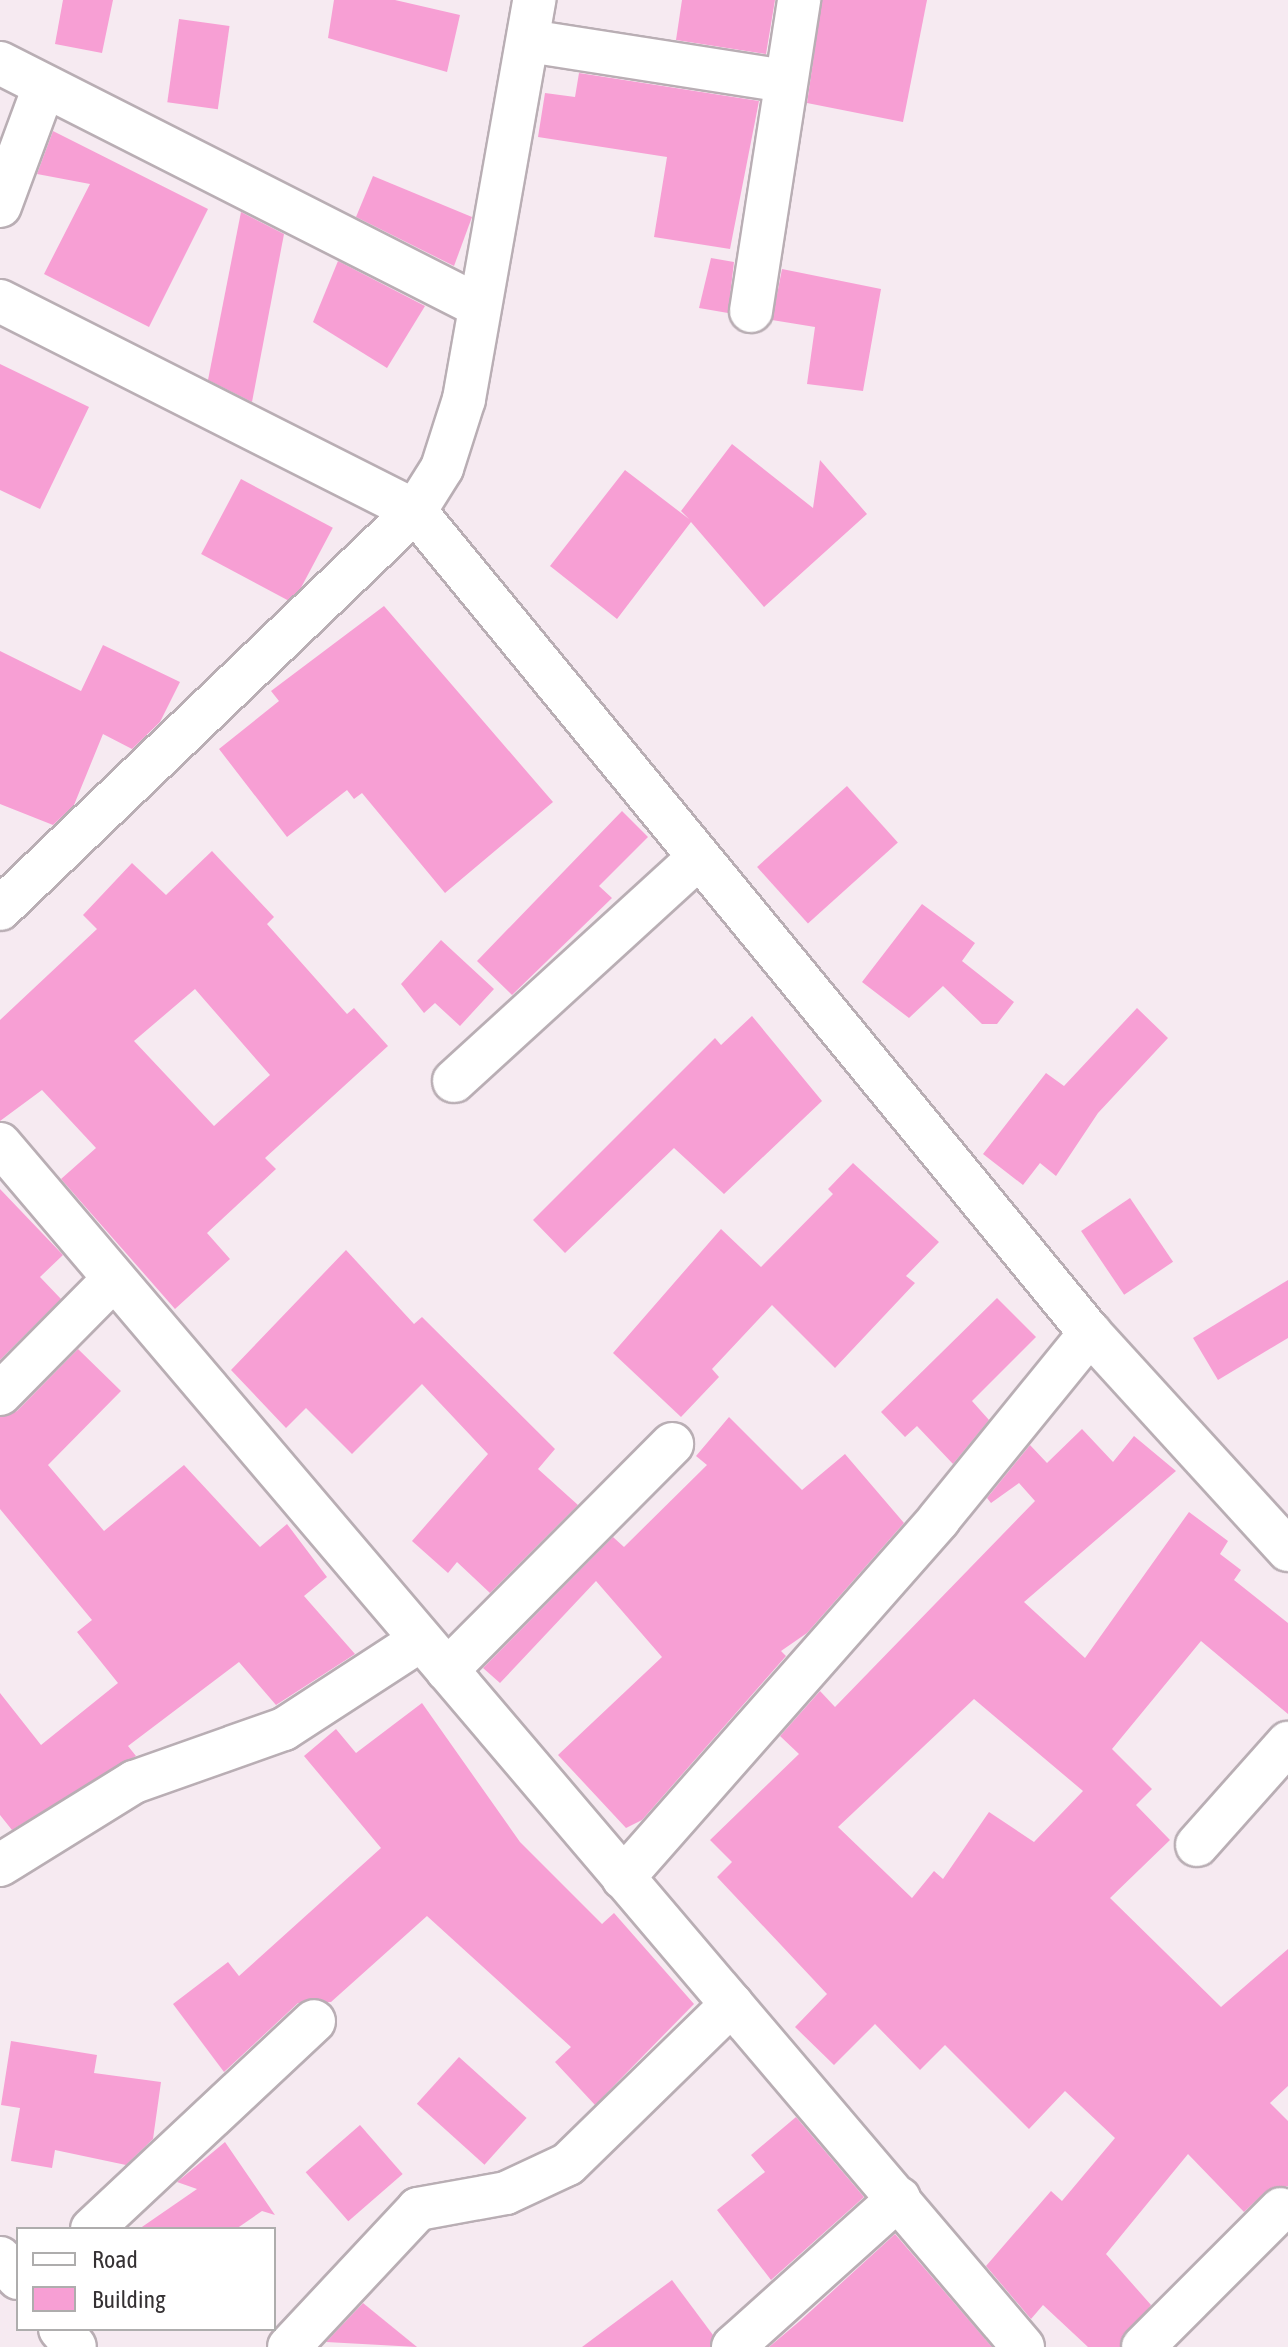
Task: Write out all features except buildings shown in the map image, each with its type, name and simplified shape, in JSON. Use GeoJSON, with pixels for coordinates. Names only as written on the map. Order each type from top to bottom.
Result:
{"type":"FeatureCollection","features":[{"type":"Feature","properties":{"kind":"street"},"geometry":{"type":"LineString","coordinates":[[0,909],[415,511],[456,436],[534,0]]}},
{"type":"Feature","properties":{"kind":"street"},"geometry":{"type":"LineString","coordinates":[[751,311],[799,0]]}},
{"type":"Feature","properties":{"kind":"street"},"geometry":{"type":"LineString","coordinates":[[529,41],[785,81]]}},
{"type":"Feature","properties":{"kind":"street"},"geometry":{"type":"LineString","coordinates":[[0,63],[479,306]]}},
{"type":"Feature","properties":{"kind":"street"},"geometry":{"type":"LineString","coordinates":[[0,206],[44,87]]}},
{"type":"Feature","properties":{"kind":"street"},"geometry":{"type":"LineString","coordinates":[[0,301],[415,511],[696,860],[1090,1333],[1288,1550]]}},
{"type":"Feature","properties":{"kind":"street"},"geometry":{"type":"LineString","coordinates":[[454,1081],[696,860]]}},
{"type":"Feature","properties":{"kind":"street"},"geometry":{"type":"LineString","coordinates":[[0,1144],[1023,2347]]}},
{"type":"Feature","properties":{"kind":"street"},"geometry":{"type":"LineString","coordinates":[[0,1394],[113,1280]]}},
{"type":"Feature","properties":{"kind":"street"},"geometry":{"type":"LineString","coordinates":[[623,1878],[939,1519],[1090,1333]]}},
{"type":"Feature","properties":{"kind":"street"},"geometry":{"type":"LineString","coordinates":[[0,1865],[134,1782],[284,1729],[434,1655],[672,1444]]}},
{"type":"Feature","properties":{"kind":"street"},"geometry":{"type":"LineString","coordinates":[[1197,1845],[1288,1743]]}},
{"type":"Feature","properties":{"kind":"street"},"geometry":{"type":"LineString","coordinates":[[289,2347],[418,2209],[506,2193],[568,2164],[732,2004]]}},
{"type":"Feature","properties":{"kind":"street"},"geometry":{"type":"LineString","coordinates":[[94,2227],[314,2021]]}},
{"type":"Feature","properties":{"kind":"street"},"geometry":{"type":"LineString","coordinates":[[733,2347],[899,2198]]}},
{"type":"Feature","properties":{"kind":"street"},"geometry":{"type":"LineString","coordinates":[[1143,2347],[1281,2209]]}},
{"type":"Feature","properties":{"kind":"street"},"geometry":{"type":"LineString","coordinates":[[0,2258],[16,2276]]}},
{"type":"Feature","properties":{"kind":"street"},"geometry":{"type":"LineString","coordinates":[[62,2331],[75,2347]]}}]}
